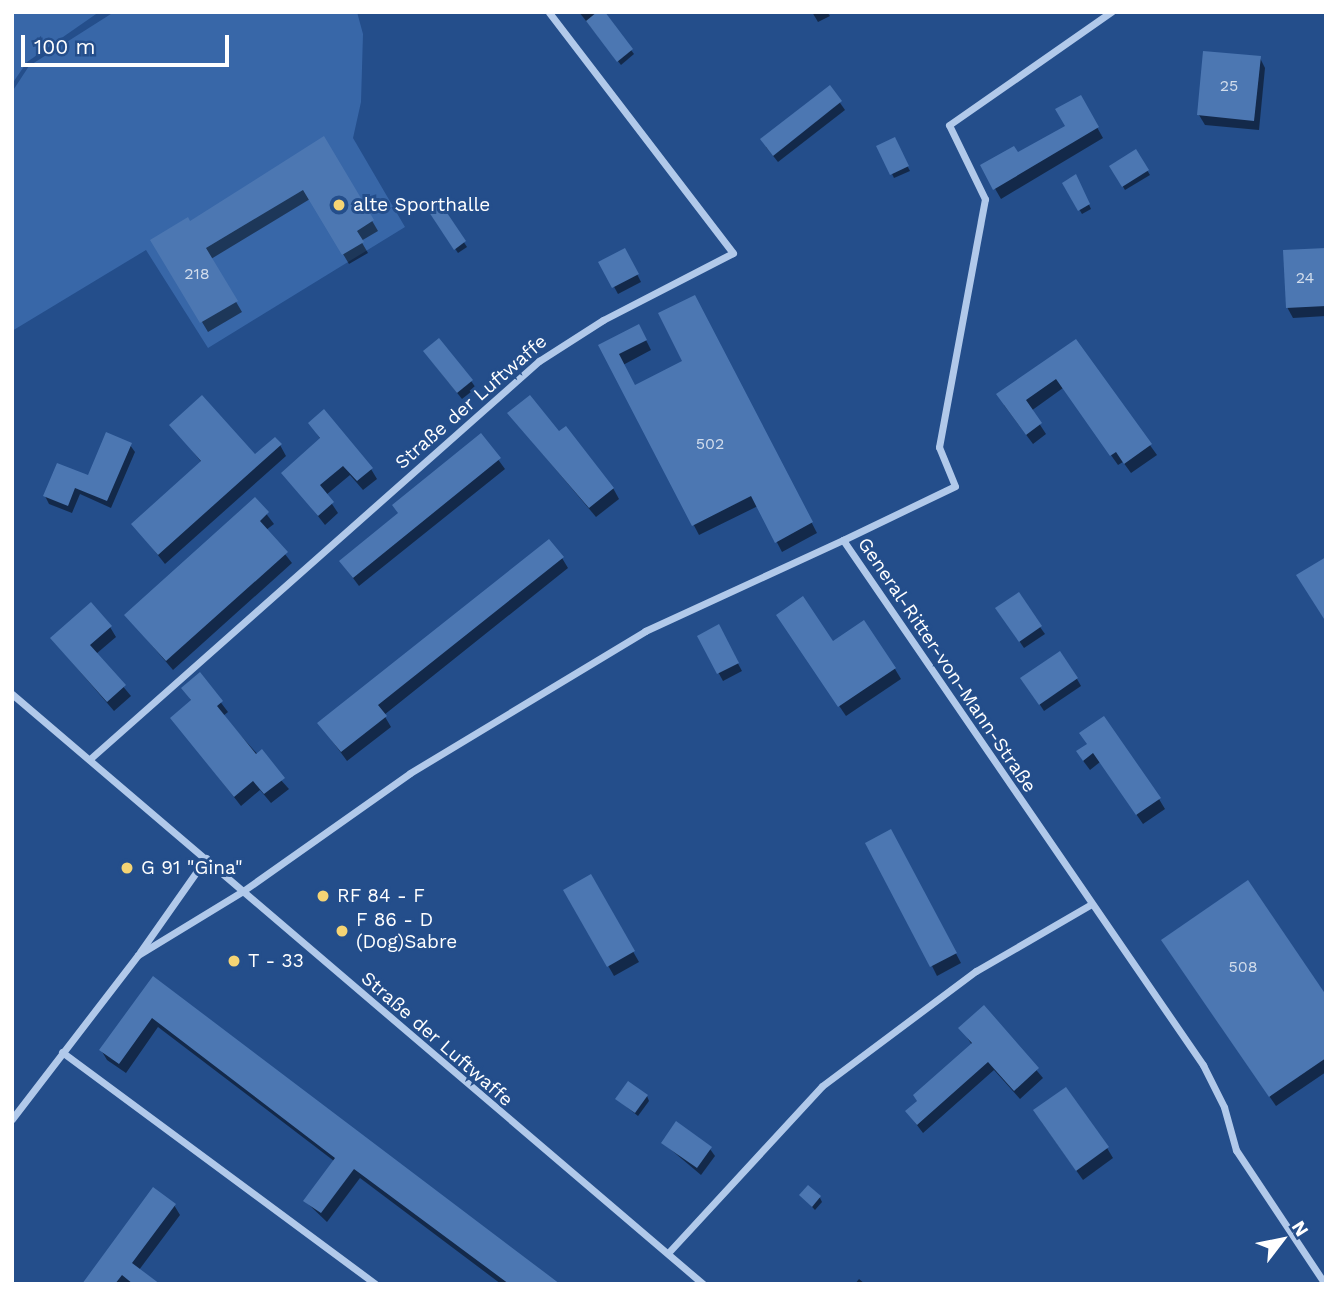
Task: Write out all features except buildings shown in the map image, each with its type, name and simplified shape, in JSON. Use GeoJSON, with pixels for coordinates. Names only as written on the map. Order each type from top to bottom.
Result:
{"type":"FeatureCollection","features":[{"type":"Feature","properties":{"kind":"street","name":"Straße der Luftwaffe"},"geometry":{"type":"LineString","coordinates":[[91,758],[539,361],[603,320],[733,253],[549,12]]}},
{"type":"Feature","properties":{"kind":"street"},"geometry":{"type":"LineString","coordinates":[[844,540],[955,486],[939,447],[985,198],[949,125],[1111,12]]}},
{"type":"Feature","properties":{"kind":"street","name":"General-Ritter-von-Mann-Straße"},"geometry":{"type":"LineString","coordinates":[[12,1119],[138,955],[243,891],[411,773],[645,631],[844,540],[1090,905],[1203,1065],[1224,1107],[1236,1150],[1325,1284]]}},
{"type":"Feature","properties":{"kind":"street","name":"Straße der Luftwaffe"},"geometry":{"type":"LineString","coordinates":[[12,694],[91,758],[456,1077],[704,1284]]}},
{"type":"Feature","properties":{"kind":"street"},"geometry":{"type":"LineString","coordinates":[[138,955],[206,858]]}},
{"type":"Feature","properties":{"kind":"street"},"geometry":{"type":"LineString","coordinates":[[668,1253],[822,1086],[983,966],[1090,905]]}},
{"type":"Feature","properties":{"kind":"street"},"geometry":{"type":"LineString","coordinates":[[62,1052],[376,1284]]}},
{"type":"Feature","properties":{"kind":"shaded area"},"geometry":{"type":"Polygon","coordinates":[[[12,12],[99,12],[27,62],[12,84],[12,12]]]}},
{"type":"Feature","properties":{"kind":"shaded area"},"geometry":{"type":"Polygon","coordinates":[[[114,12],[357,12],[363,34],[361,102],[353,138],[405,227],[208,348],[146,250],[12,331],[12,92],[29,66],[114,12]]]}},
{"type":"Feature","properties":{"kind":"place","name":"alte Sporthalle"},"geometry":{"type":"Point","coordinates":[339,205]}},
{"type":"Feature","properties":{"kind":"place","name":"G 91 \"Gina\""},"geometry":{"type":"Point","coordinates":[127,868]}},
{"type":"Feature","properties":{"kind":"place","name":"RF 84 - F"},"geometry":{"type":"Point","coordinates":[323,896]}},
{"type":"Feature","properties":{"kind":"place","name":"F 86 - D (Dog)Sabre"},"geometry":{"type":"Point","coordinates":[342,931]}},
{"type":"Feature","properties":{"kind":"place","name":"T - 33"},"geometry":{"type":"Point","coordinates":[234,961]}}]}
